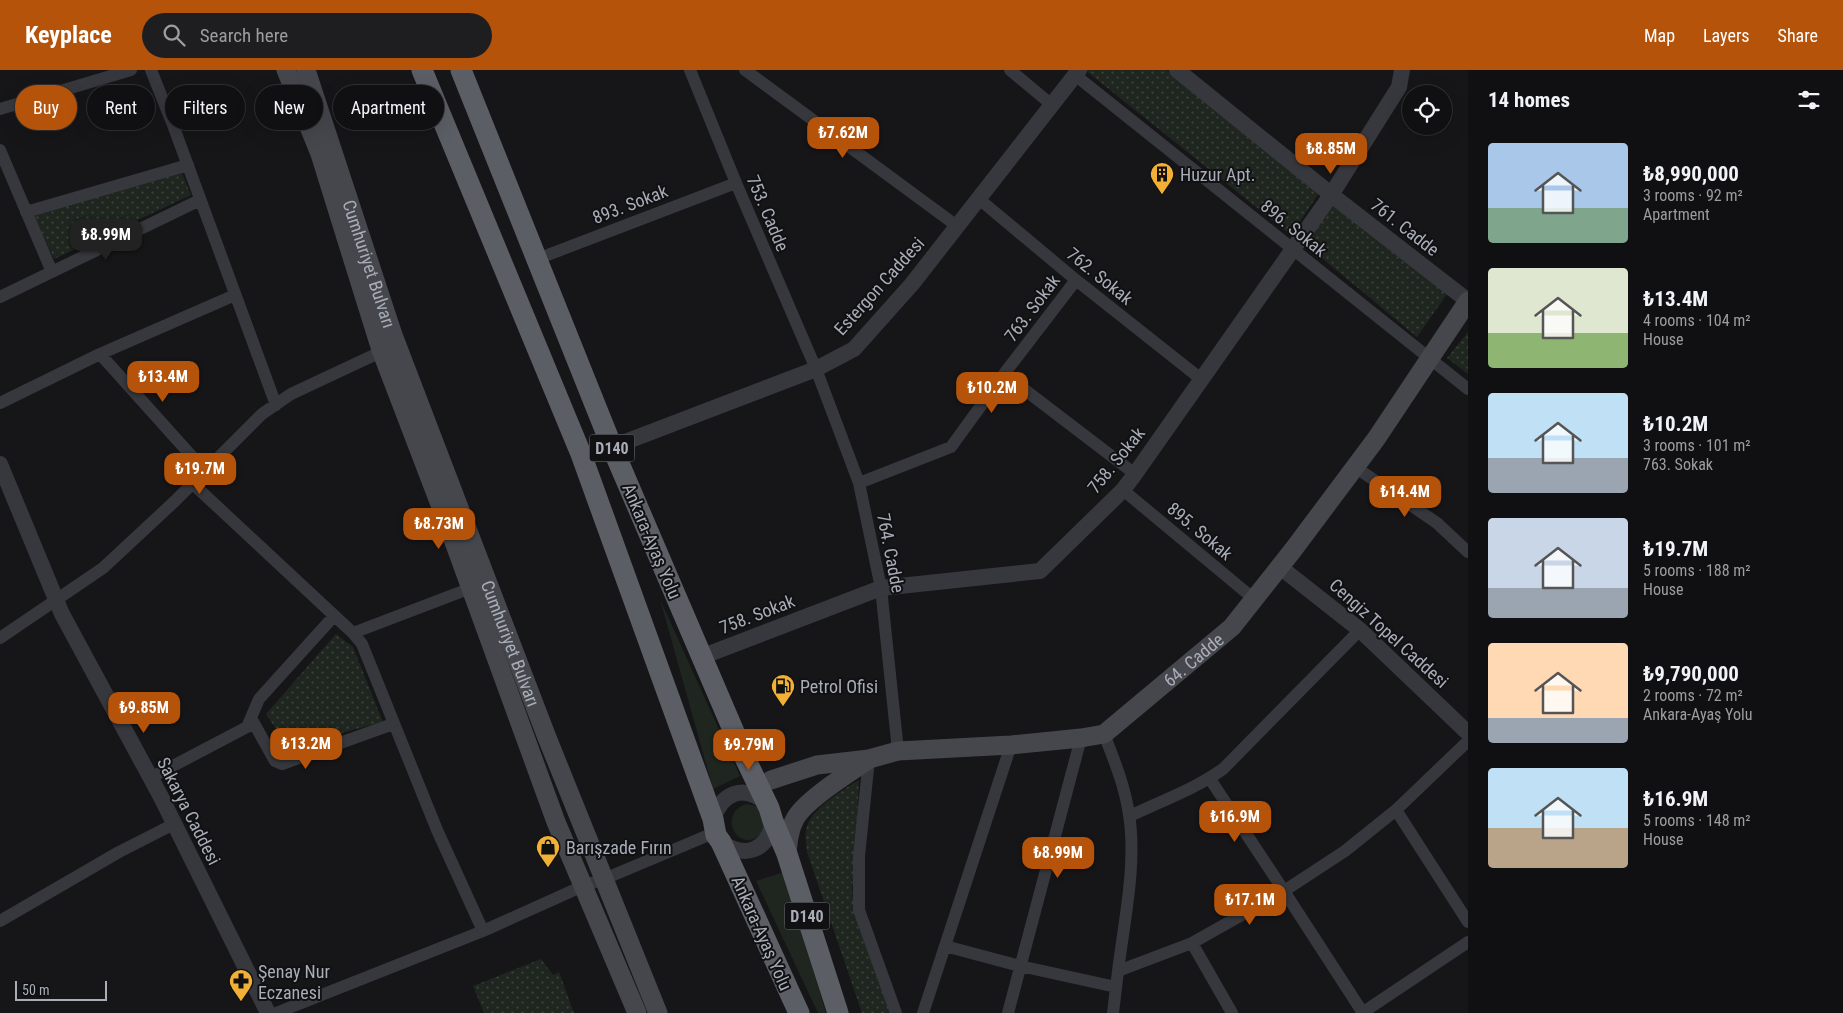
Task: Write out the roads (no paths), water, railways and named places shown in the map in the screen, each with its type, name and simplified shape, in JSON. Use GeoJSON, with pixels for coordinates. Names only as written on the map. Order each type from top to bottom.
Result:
{"type":"FeatureCollection","features":[{"type":"Feature","properties":{"kind":"highway","name":"Ankara-Ayaş Yolu"},"geometry":{"type":"LineString","coordinates":[[422,70],[580,454],[717,831],[799,1013]]}},
{"type":"Feature","properties":{"kind":"highway","name":"Ankara-Ayaş Yolu"},"geometry":{"type":"LineString","coordinates":[[461,70],[612,447],[787,854],[838,1013]]}},
{"type":"Feature","properties":{"kind":"main road","name":"Cumhuriyet Bulvarı"},"geometry":{"type":"LineString","coordinates":[[286,70],[320,154],[471,588],[556,822],[637,1013]]}},
{"type":"Feature","properties":{"kind":"main road","name":"Cumhuriyet Bulvarı"},"geometry":{"type":"LineString","coordinates":[[306,70],[389,348],[658,1013]]}},
{"type":"Feature","properties":{"kind":"main road","name":"64. Cadde"},"geometry":{"type":"LineString","coordinates":[[1104,734],[1232,627],[1280,567],[1376,439],[1468,301]]}},
{"type":"Feature","properties":{"kind":"main road"},"geometry":{"type":"LineString","coordinates":[[765,806],[817,765],[869,759],[898,751],[1011,745],[1104,734]]}},
{"type":"Feature","properties":{"kind":"main road"},"geometry":{"type":"LineString","coordinates":[[787,854],[789,833],[795,818],[814,798],[869,759]]}},
{"type":"Feature","properties":{"kind":"street"},"geometry":{"type":"LineString","coordinates":[[0,109],[131,70]]}},
{"type":"Feature","properties":{"kind":"street"},"geometry":{"type":"LineString","coordinates":[[151,70],[276,405]]}},
{"type":"Feature","properties":{"kind":"street","name":"753. Cadde"},"geometry":{"type":"LineString","coordinates":[[690,70],[816,369]]}},
{"type":"Feature","properties":{"kind":"street"},"geometry":{"type":"LineString","coordinates":[[746,70],[958,226]]}},
{"type":"Feature","properties":{"kind":"street"},"geometry":{"type":"LineString","coordinates":[[1010,70],[1052,105]]}},
{"type":"Feature","properties":{"kind":"street","name":"761. Cadde"},"geometry":{"type":"LineString","coordinates":[[1178,70],[1331,195],[1468,301]]}},
{"type":"Feature","properties":{"kind":"street","name":"758. Sokak"},"geometry":{"type":"LineString","coordinates":[[701,656],[881,588],[1040,571],[1122,490],[1134,474],[1331,195],[1399,87],[1402,70]]}},
{"type":"Feature","properties":{"kind":"street","name":"Estergon Caddesi"},"geometry":{"type":"LineString","coordinates":[[612,447],[816,369],[854,349],[912,284],[1077,72]]}},
{"type":"Feature","properties":{"kind":"street","name":"896. Sokak"},"geometry":{"type":"LineString","coordinates":[[1077,72],[1468,389]]}},
{"type":"Feature","properties":{"kind":"street"},"geometry":{"type":"LineString","coordinates":[[0,150],[52,272]]}},
{"type":"Feature","properties":{"kind":"street"},"geometry":{"type":"LineString","coordinates":[[26,212],[188,165]]}},
{"type":"Feature","properties":{"kind":"street","name":"893. Sokak"},"geometry":{"type":"LineString","coordinates":[[537,259],[736,183]]}},
{"type":"Feature","properties":{"kind":"street","name":"762. Sokak"},"geometry":{"type":"LineString","coordinates":[[979,199],[1076,280],[1201,379]]}},
{"type":"Feature","properties":{"kind":"street"},"geometry":{"type":"LineString","coordinates":[[0,297],[200,200]]}},
{"type":"Feature","properties":{"kind":"street","name":"763. Sokak"},"geometry":{"type":"LineString","coordinates":[[859,483],[951,447],[1076,280]]}},
{"type":"Feature","properties":{"kind":"street"},"geometry":{"type":"LineString","coordinates":[[0,403],[100,354],[236,295]]}},
{"type":"Feature","properties":{"kind":"street"},"geometry":{"type":"LineString","coordinates":[[0,638],[103,568],[262,414],[291,394],[389,348]]}},
{"type":"Feature","properties":{"kind":"street"},"geometry":{"type":"LineString","coordinates":[[100,354],[205,471]]}},
{"type":"Feature","properties":{"kind":"street","name":"764. Cadde"},"geometry":{"type":"LineString","coordinates":[[816,369],[859,483],[881,588],[898,751]]}},
{"type":"Feature","properties":{"kind":"street"},"geometry":{"type":"LineString","coordinates":[[1004,374],[1134,474]]}},
{"type":"Feature","properties":{"kind":"street","name":"Sakarya Caddesi"},"geometry":{"type":"LineString","coordinates":[[0,464],[5,491],[62,614],[174,824],[268,1013]]}},
{"type":"Feature","properties":{"kind":"street"},"geometry":{"type":"LineString","coordinates":[[1354,466],[1437,523],[1468,552]]}},
{"type":"Feature","properties":{"kind":"street"},"geometry":{"type":"LineString","coordinates":[[192,483],[353,633],[362,644],[437,830],[483,931]]}},
{"type":"Feature","properties":{"kind":"street","name":"895. Sokak"},"geometry":{"type":"LineString","coordinates":[[1122,490],[1254,599]]}},
{"type":"Feature","properties":{"kind":"street","name":"Cengiz Topel Caddesi"},"geometry":{"type":"LineString","coordinates":[[1280,567],[1360,630],[1468,733]]}},
{"type":"Feature","properties":{"kind":"street"},"geometry":{"type":"LineString","coordinates":[[353,633],[471,588]]}},
{"type":"Feature","properties":{"kind":"street"},"geometry":{"type":"LineString","coordinates":[[150,778],[247,727],[259,699],[334,616]]}},
{"type":"Feature","properties":{"kind":"street"},"geometry":{"type":"LineString","coordinates":[[1130,816],[1210,779],[1223,769],[1360,630]]}},
{"type":"Feature","properties":{"kind":"street"},"geometry":{"type":"LineString","coordinates":[[251,718],[275,761],[282,764],[393,724]]}},
{"type":"Feature","properties":{"kind":"street"},"geometry":{"type":"LineString","coordinates":[[1104,734],[1120,776],[1130,816],[1132,854],[1113,1013]]}},
{"type":"Feature","properties":{"kind":"street"},"geometry":{"type":"LineString","coordinates":[[1008,1013],[1081,738]]}},
{"type":"Feature","properties":{"kind":"street"},"geometry":{"type":"LineString","coordinates":[[1118,971],[1192,943],[1284,891],[1344,851],[1396,810],[1468,741]]}},
{"type":"Feature","properties":{"kind":"street"},"geometry":{"type":"LineString","coordinates":[[923,1013],[1011,745]]}},
{"type":"Feature","properties":{"kind":"street"},"geometry":{"type":"LineString","coordinates":[[869,759],[859,856],[859,910],[896,1013]]}},
{"type":"Feature","properties":{"kind":"street"},"geometry":{"type":"LineString","coordinates":[[1210,779],[1362,1013],[1468,942]]}},
{"type":"Feature","properties":{"kind":"street"},"geometry":{"type":"LineString","coordinates":[[765,806],[767,840],[759,847],[749,851],[729,848],[717,831],[716,810],[729,796],[765,806],[795,818]]}},
{"type":"Feature","properties":{"kind":"street"},"geometry":{"type":"LineString","coordinates":[[1396,810],[1468,922]]}},
{"type":"Feature","properties":{"kind":"street"},"geometry":{"type":"LineString","coordinates":[[0,921],[119,852],[174,824]]}},
{"type":"Feature","properties":{"kind":"street"},"geometry":{"type":"LineString","coordinates":[[276,1013],[483,931],[583,886],[604,880],[717,831]]}},
{"type":"Feature","properties":{"kind":"street"},"geometry":{"type":"LineString","coordinates":[[1192,943],[1232,1013]]}},
{"type":"Feature","properties":{"kind":"street"},"geometry":{"type":"LineString","coordinates":[[945,946],[1020,966],[1116,987]]}},
{"type":"Feature","properties":{"kind":"place","name":"Huzur Apt."},"geometry":{"type":"Point","coordinates":[1162,195]}},
{"type":"Feature","properties":{"kind":"place","name":"Petrol Ofisi"},"geometry":{"type":"Point","coordinates":[783,707]}},
{"type":"Feature","properties":{"kind":"place","name":"Barışzade Fırın"},"geometry":{"type":"Point","coordinates":[548,868]}},
{"type":"Feature","properties":{"kind":"place","name":"Şenay Nur Eczanesi"},"geometry":{"type":"Point","coordinates":[241,1002]}}]}
